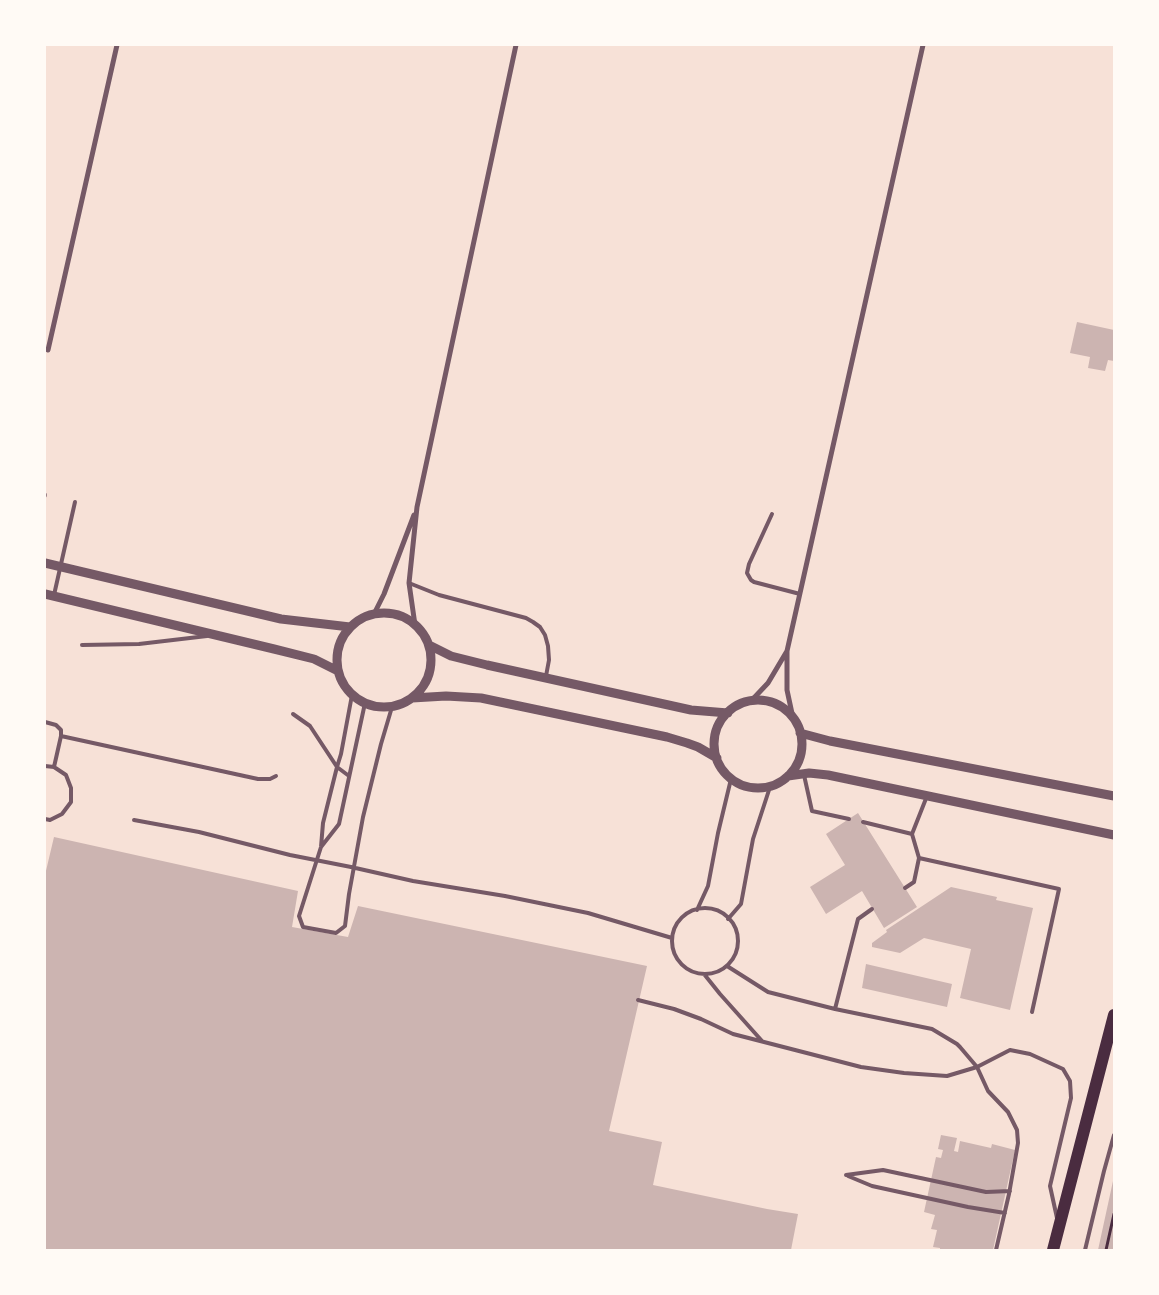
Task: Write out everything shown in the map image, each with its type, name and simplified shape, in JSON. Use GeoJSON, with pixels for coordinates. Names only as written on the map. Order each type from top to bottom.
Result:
{"type":"FeatureCollection","features":[{"type":"Feature","properties":{"kind":"main road"},"geometry":{"type":"LineString","coordinates":[[1053,1250],[1114,1015]]}},
{"type":"Feature","properties":{"kind":"street"},"geometry":{"type":"LineString","coordinates":[[48,350],[117,45]]}},
{"type":"Feature","properties":{"kind":"street"},"geometry":{"type":"LineString","coordinates":[[415,625],[409,583],[417,507],[516,45]]}},
{"type":"Feature","properties":{"kind":"street"},"geometry":{"type":"LineString","coordinates":[[793,718],[781,707],[767,701],[751,701],[735,707],[721,720],[717,729],[714,748],[716,758],[725,773],[731,779],[746,786],[762,788],[783,780],[794,769],[798,761],[802,742],[793,718],[786,690],[787,651],[923,45]]}},
{"type":"Feature","properties":{"kind":"street"},"geometry":{"type":"LineString","coordinates":[[374,614],[384,594],[417,507]]}},
{"type":"Feature","properties":{"kind":"street"},"geometry":{"type":"LineString","coordinates":[[45,563],[281,618],[350,628]]}},
{"type":"Feature","properties":{"kind":"street"},"geometry":{"type":"LineString","coordinates":[[50,595],[314,659],[338,671]]}},
{"type":"Feature","properties":{"kind":"street"},"geometry":{"type":"LineString","coordinates":[[374,614],[396,614],[406,618],[423,634],[428,645],[431,656],[426,680],[420,690],[402,704],[378,707],[365,703],[352,695],[343,684],[338,671],[337,662],[340,644],[344,635],[357,621],[374,614]]}},
{"type":"Feature","properties":{"kind":"street"},"geometry":{"type":"LineString","coordinates":[[428,645],[451,656],[546,679],[691,710],[728,713]]}},
{"type":"Feature","properties":{"kind":"street"},"geometry":{"type":"LineString","coordinates":[[751,701],[768,683],[787,651]]}},
{"type":"Feature","properties":{"kind":"street"},"geometry":{"type":"LineString","coordinates":[[412,698],[446,696],[481,698],[667,737],[698,747],[716,758]]}},
{"type":"Feature","properties":{"kind":"street"},"geometry":{"type":"LineString","coordinates":[[800,733],[830,741],[1114,796]]}},
{"type":"Feature","properties":{"kind":"street"},"geometry":{"type":"LineString","coordinates":[[788,776],[809,773],[828,775],[1114,835]]}},
{"type":"Feature","properties":{"kind":"lane"},"geometry":{"type":"LineString","coordinates":[[50,595],[61,567],[75,502]]}},
{"type":"Feature","properties":{"kind":"lane"},"geometry":{"type":"LineString","coordinates":[[772,514],[749,564],[747,574],[754,582],[800,594]]}},
{"type":"Feature","properties":{"kind":"lane"},"geometry":{"type":"LineString","coordinates":[[409,583],[439,595],[526,618],[534,622],[545,635],[548,646],[546,679]]}},
{"type":"Feature","properties":{"kind":"lane"},"geometry":{"type":"LineString","coordinates":[[82,645],[138,644],[216,635]]}},
{"type":"Feature","properties":{"kind":"lane"},"geometry":{"type":"LineString","coordinates":[[352,695],[341,754],[323,823],[321,847],[299,916],[303,927],[336,933],[345,926],[363,817],[392,706]]}},
{"type":"Feature","properties":{"kind":"lane"},"geometry":{"type":"LineString","coordinates":[[321,847],[339,824],[365,703]]}},
{"type":"Feature","properties":{"kind":"lane"},"geometry":{"type":"LineString","coordinates":[[293,714],[310,726],[337,767],[348,776]]}},
{"type":"Feature","properties":{"kind":"lane"},"geometry":{"type":"LineString","coordinates":[[45,722],[56,725],[61,730],[54,767]]}},
{"type":"Feature","properties":{"kind":"lane"},"geometry":{"type":"LineString","coordinates":[[61,736],[258,780],[270,779],[276,776]]}},
{"type":"Feature","properties":{"kind":"lane"},"geometry":{"type":"LineString","coordinates":[[45,766],[54,767],[66,775],[71,788],[71,802],[62,814],[50,820],[45,819]]}},
{"type":"Feature","properties":{"kind":"lane"},"geometry":{"type":"LineString","coordinates":[[804,774],[812,811],[849,820]]}},
{"type":"Feature","properties":{"kind":"lane"},"geometry":{"type":"LineString","coordinates":[[697,910],[708,886],[731,779]]}},
{"type":"Feature","properties":{"kind":"lane"},"geometry":{"type":"LineString","coordinates":[[728,919],[741,904],[753,839],[770,786]]}},
{"type":"Feature","properties":{"kind":"lane"},"geometry":{"type":"LineString","coordinates":[[905,888],[914,882],[919,858],[912,834],[927,796]]}},
{"type":"Feature","properties":{"kind":"lane"},"geometry":{"type":"LineString","coordinates":[[134,820],[199,832],[290,855],[413,881],[505,896],[588,914],[672,938]]}},
{"type":"Feature","properties":{"kind":"lane"},"geometry":{"type":"LineString","coordinates":[[863,822],[912,834]]}},
{"type":"Feature","properties":{"kind":"lane"},"geometry":{"type":"LineString","coordinates":[[919,858],[1059,889],[1032,1012]]}},
{"type":"Feature","properties":{"kind":"lane"},"geometry":{"type":"LineString","coordinates":[[708,909],[719,912],[728,919],[734,928],[737,938],[737,949],[732,959],[727,966],[715,973],[693,972],[684,967],[677,959],[673,949],[672,938],[674,929],[687,914],[697,910],[708,909]]}},
{"type":"Feature","properties":{"kind":"lane"},"geometry":{"type":"LineString","coordinates":[[835,1009],[858,919],[872,909]]}},
{"type":"Feature","properties":{"kind":"lane"},"geometry":{"type":"LineString","coordinates":[[727,966],[768,992],[835,1009],[932,1029],[957,1044],[977,1067],[988,1091],[1008,1112],[1017,1130],[1018,1143],[1010,1191],[996,1250]]}},
{"type":"Feature","properties":{"kind":"lane"},"geometry":{"type":"LineString","coordinates":[[704,974],[762,1041]]}},
{"type":"Feature","properties":{"kind":"lane"},"geometry":{"type":"LineString","coordinates":[[638,1000],[674,1009],[733,1034],[861,1067],[904,1074],[947,1076],[977,1067],[1010,1050],[1030,1054],[1063,1069],[1070,1081],[1071,1098],[1050,1186],[1058,1226]]}},
{"type":"Feature","properties":{"kind":"lane"},"geometry":{"type":"LineString","coordinates":[[1085,1250],[1114,1135]]}},
{"type":"Feature","properties":{"kind":"lane"},"geometry":{"type":"LineString","coordinates":[[1005,1213],[872,1186],[846,1175],[883,1170],[986,1192],[1010,1191]]}},
{"type":"Feature","properties":{"kind":"path"},"geometry":{"type":"LineString","coordinates":[[1106,1250],[1114,1214]]}},
{"type":"Feature","properties":{"kind":"building"},"geometry":{"type":"Polygon","coordinates":[[[1077,322],[1114,330],[1114,361],[1108,360],[1105,371],[1088,368],[1090,357],[1070,353],[1077,322]]]}},
{"type":"Feature","properties":{"kind":"building"},"geometry":{"type":"Polygon","coordinates":[[[858,813],[917,907],[884,928],[862,891],[826,914],[810,887],[845,865],[826,834],[858,813]]]}},
{"type":"Feature","properties":{"kind":"building"},"geometry":{"type":"Polygon","coordinates":[[[54,837],[298,891],[292,927],[348,937],[358,906],[647,966],[609,1131],[662,1142],[653,1185],[798,1214],[791,1250],[45,1250],[45,875],[54,837]]]}},
{"type":"Feature","properties":{"kind":"building"},"geometry":{"type":"Polygon","coordinates":[[[951,887],[997,897],[996,900],[1033,908],[1010,1010],[960,998],[971,949],[924,938],[900,953],[872,947],[872,943],[887,932],[886,930],[951,887]]]}},
{"type":"Feature","properties":{"kind":"building"},"geometry":{"type":"Polygon","coordinates":[[[866,964],[952,984],[947,1007],[862,988],[866,964]]]}},
{"type":"Feature","properties":{"kind":"building"},"geometry":{"type":"Polygon","coordinates":[[[941,1135],[957,1138],[954,1151],[958,1152],[960,1141],[991,1148],[992,1144],[1015,1150],[993,1250],[940,1250],[940,1248],[933,1247],[937,1230],[931,1229],[935,1215],[924,1212],[936,1157],[941,1158],[943,1150],[938,1149],[941,1135]]]}},
{"type":"Feature","properties":{"kind":"building"},"geometry":{"type":"Polygon","coordinates":[[[1113,1181],[1114,1250],[1098,1250],[1113,1181]]]}}]}
